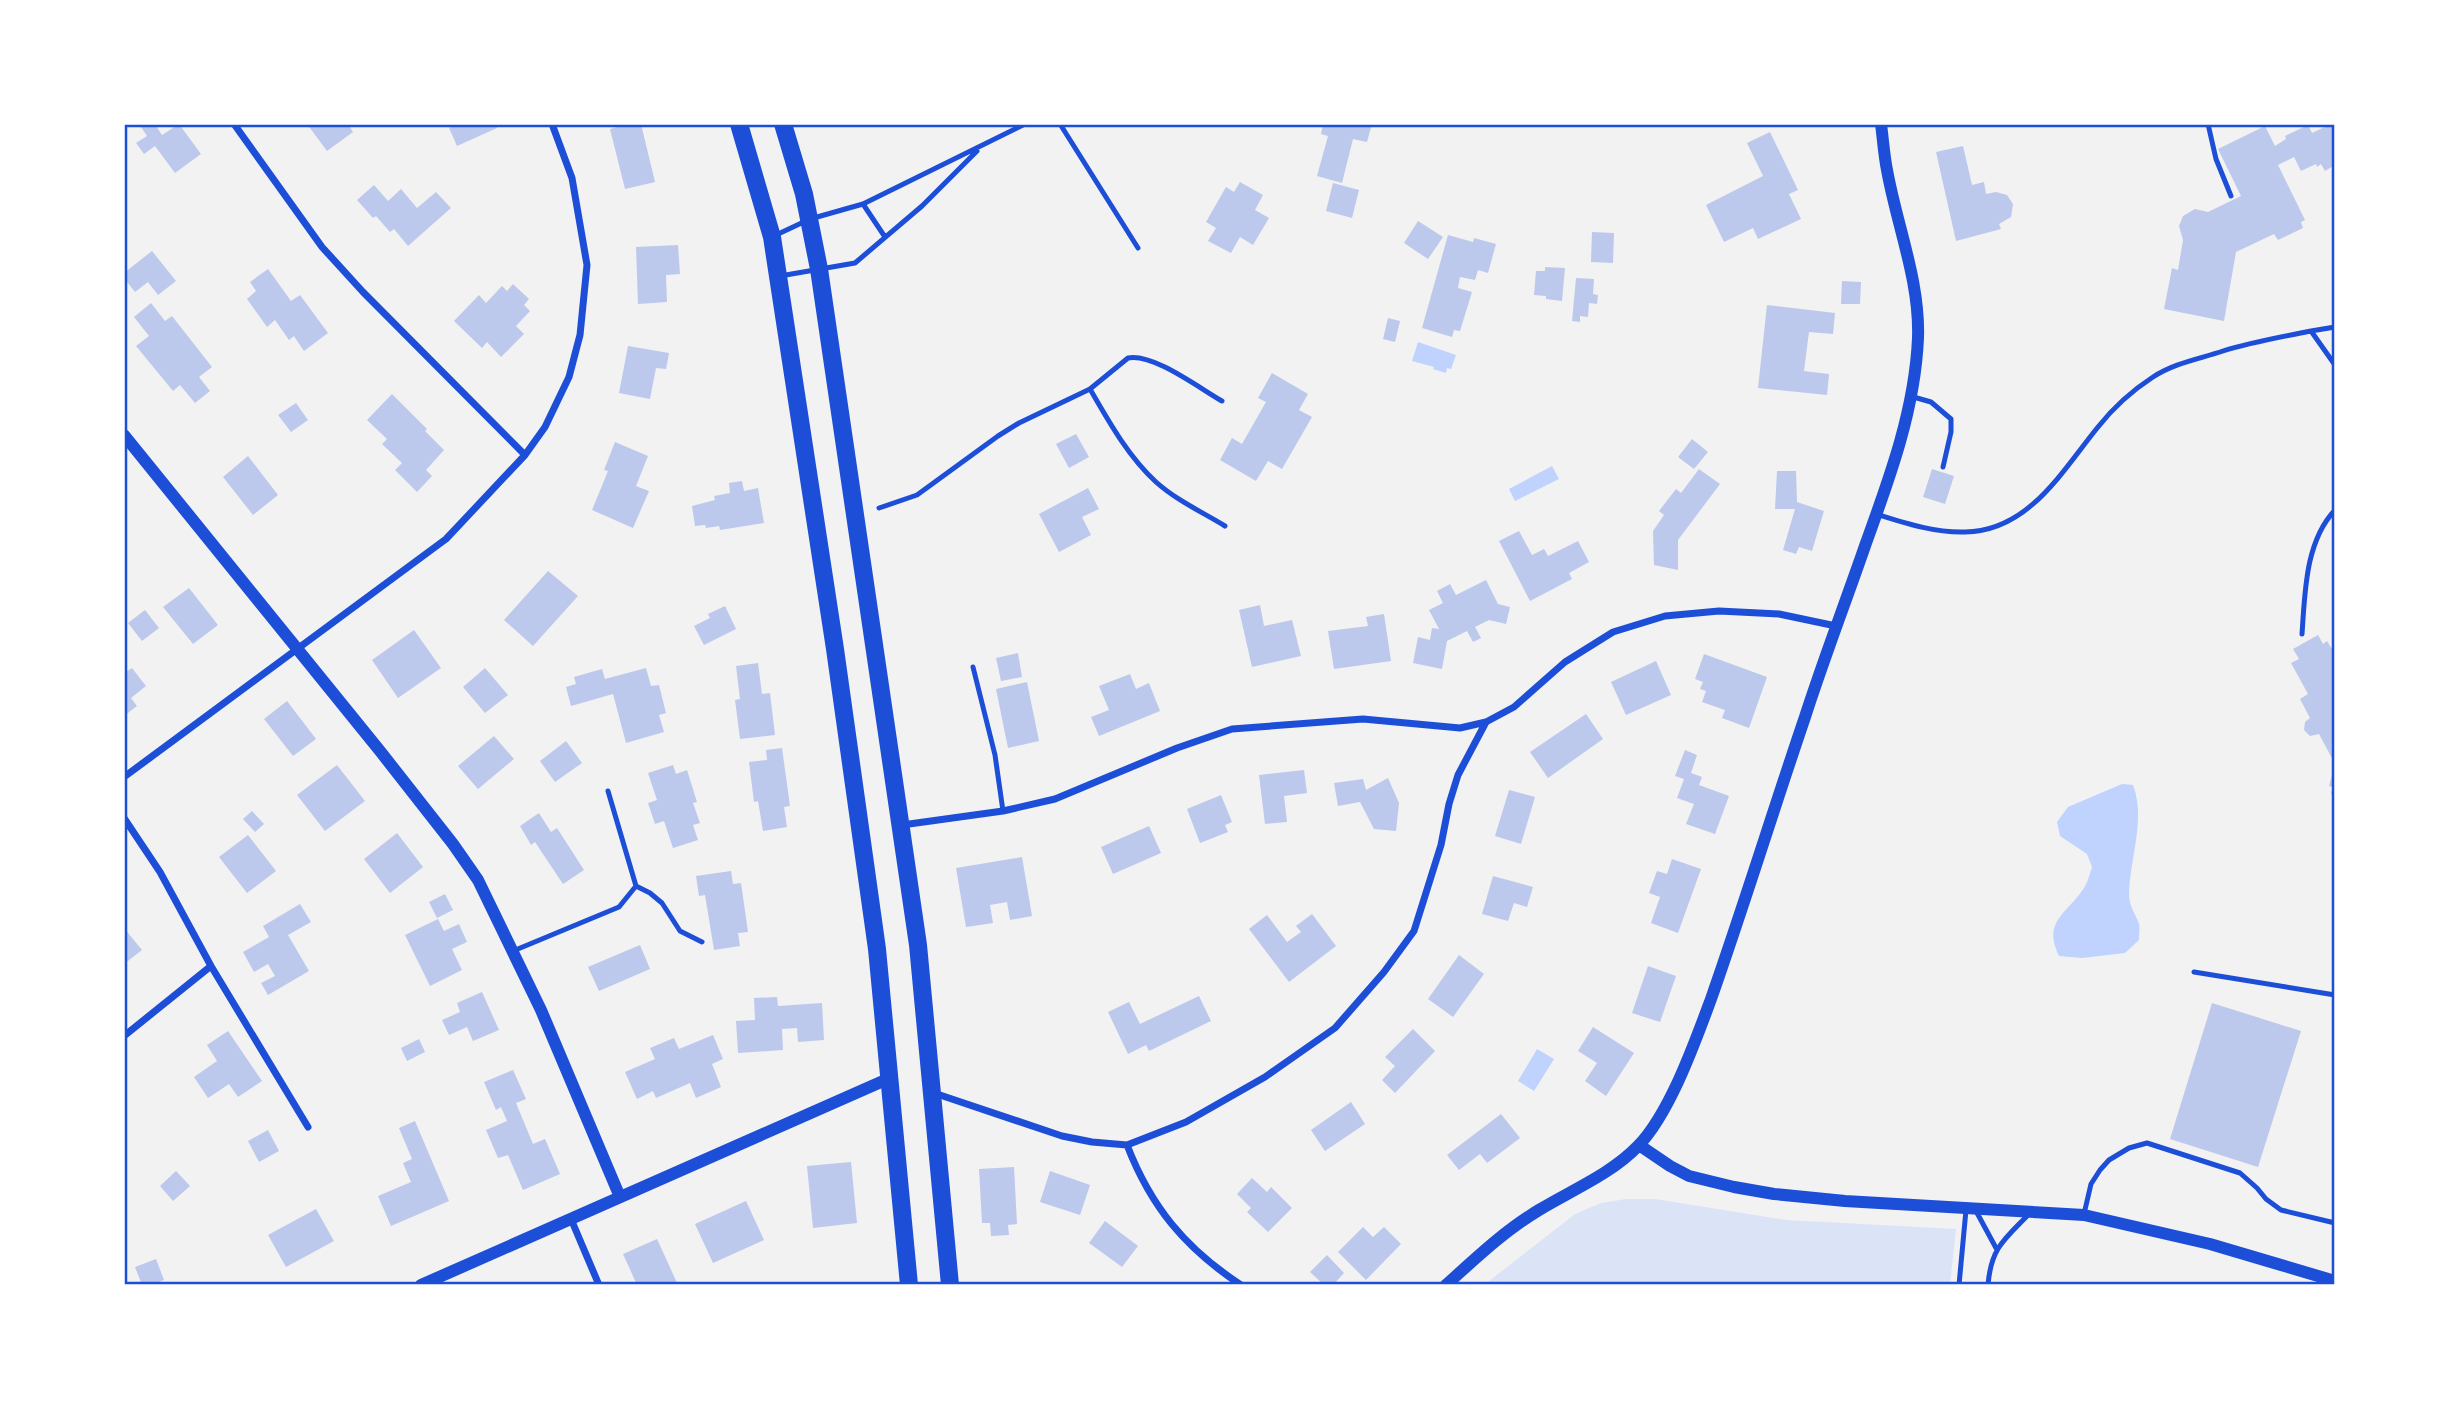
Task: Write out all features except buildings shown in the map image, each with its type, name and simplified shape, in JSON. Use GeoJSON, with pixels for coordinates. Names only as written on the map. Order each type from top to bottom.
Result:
{"type":"FeatureCollection","features":[{"type":"Feature","properties":{"kind":"highway"},"geometry":{"type":"LineString","coordinates":[[739,124],[772,237],[779,276],[873,912],[909,1285]]}},
{"type":"Feature","properties":{"kind":"highway"},"geometry":{"type":"LineString","coordinates":[[783,124],[810,219],[819,269],[902,825],[920,958],[950,1285]]}},
{"type":"Feature","properties":{"kind":"street"},"geometry":{"type":"LineString","coordinates":[[234,124],[322,247],[363,292],[525,454]]}},
{"type":"Feature","properties":{"kind":"street"},"geometry":{"type":"LineString","coordinates":[[124,777],[446,538],[525,454],[545,427],[569,377],[580,335],[587,265],[572,178],[552,124]]}},
{"type":"Feature","properties":{"kind":"street"},"geometry":{"type":"LineString","coordinates":[[1446,1285],[1504,1233],[1606,1171],[1639,1145],[1683,1070],[1697,1037],[1901,439],[1910,396],[1918,339],[1917,317],[1906,251],[1886,169],[1881,124]]}},
{"type":"Feature","properties":{"kind":"street"},"geometry":{"type":"LineString","coordinates":[[124,435],[453,844],[478,880],[541,1010],[620,1197]]}},
{"type":"Feature","properties":{"kind":"street"},"geometry":{"type":"LineString","coordinates":[[902,825],[1003,811],[1075,791],[1177,748],[1232,729],[1363,719],[1460,728],[1486,722],[1514,707],[1565,662],[1613,632],[1665,616],[1719,611],[1779,614],[1836,626]]}},
{"type":"Feature","properties":{"kind":"street"},"geometry":{"type":"LineString","coordinates":[[933,1093],[1062,1136],[1126,1145],[1186,1122],[1265,1077],[1335,1028],[1384,972],[1414,931],[1441,845],[1458,775],[1486,722]]}},
{"type":"Feature","properties":{"kind":"street"},"geometry":{"type":"LineString","coordinates":[[124,817],[175,897],[211,966],[307,1127]]}},
{"type":"Feature","properties":{"kind":"street"},"geometry":{"type":"LineString","coordinates":[[124,1035],[211,966]]}},
{"type":"Feature","properties":{"kind":"street"},"geometry":{"type":"LineString","coordinates":[[421,1285],[890,1079]]}},
{"type":"Feature","properties":{"kind":"street"},"geometry":{"type":"LineString","coordinates":[[1126,1145],[1140,1179],[1164,1215],[1187,1243],[1241,1285]]}},
{"type":"Feature","properties":{"kind":"street"},"geometry":{"type":"LineString","coordinates":[[1639,1145],[1689,1175],[1774,1195],[2084,1215],[2210,1244],[2335,1281]]}},
{"type":"Feature","properties":{"kind":"street"},"geometry":{"type":"LineString","coordinates":[[570,1219],[599,1285]]}},
{"type":"Feature","properties":{"kind":"lane"},"geometry":{"type":"LineString","coordinates":[[772,237],[810,219],[863,204],[1025,124]]}},
{"type":"Feature","properties":{"kind":"lane"},"geometry":{"type":"LineString","coordinates":[[1060,124],[1138,248]]}},
{"type":"Feature","properties":{"kind":"lane"},"geometry":{"type":"LineString","coordinates":[[2207,124],[2216,159],[2231,196]]}},
{"type":"Feature","properties":{"kind":"lane"},"geometry":{"type":"LineString","coordinates":[[779,276],[855,263],[922,206],[982,146]]}},
{"type":"Feature","properties":{"kind":"lane"},"geometry":{"type":"LineString","coordinates":[[863,204],[885,237]]}},
{"type":"Feature","properties":{"kind":"lane"},"geometry":{"type":"LineString","coordinates":[[1876,514],[1916,526],[1952,532],[1979,531],[2007,522],[2046,494],[2100,424],[2152,377],[2184,363],[2249,342],[2335,327]]}},
{"type":"Feature","properties":{"kind":"lane"},"geometry":{"type":"LineString","coordinates":[[2311,331],[2335,366]]}},
{"type":"Feature","properties":{"kind":"lane"},"geometry":{"type":"LineString","coordinates":[[879,508],[917,495],[998,436],[1090,389],[1121,362],[1136,356],[1152,360],[1222,401]]}},
{"type":"Feature","properties":{"kind":"lane"},"geometry":{"type":"LineString","coordinates":[[1090,389],[1119,438],[1155,481],[1171,494],[1225,526]]}},
{"type":"Feature","properties":{"kind":"lane"},"geometry":{"type":"LineString","coordinates":[[1910,396],[1931,402],[1951,419],[1951,432],[1943,467]]}},
{"type":"Feature","properties":{"kind":"lane"},"geometry":{"type":"LineString","coordinates":[[2302,634],[2305,595],[2314,546],[2323,524],[2335,510]]}},
{"type":"Feature","properties":{"kind":"lane"},"geometry":{"type":"LineString","coordinates":[[973,667],[995,755],[1003,811]]}},
{"type":"Feature","properties":{"kind":"lane"},"geometry":{"type":"LineString","coordinates":[[608,791],[636,887]]}},
{"type":"Feature","properties":{"kind":"lane"},"geometry":{"type":"LineString","coordinates":[[513,951],[620,907],[636,887]]}},
{"type":"Feature","properties":{"kind":"lane"},"geometry":{"type":"LineString","coordinates":[[636,887],[650,893],[662,904],[680,931],[702,942]]}},
{"type":"Feature","properties":{"kind":"lane"},"geometry":{"type":"LineString","coordinates":[[2194,972],[2335,995]]}},
{"type":"Feature","properties":{"kind":"lane"},"geometry":{"type":"LineString","coordinates":[[2084,1215],[2091,1184],[2100,1170],[2109,1160],[2129,1148],[2147,1143],[2240,1173],[2266,1199],[2281,1209],[2335,1223]]}},
{"type":"Feature","properties":{"kind":"lane"},"geometry":{"type":"LineString","coordinates":[[1970,1207],[1996,1248]]}},
{"type":"Feature","properties":{"kind":"lane"},"geometry":{"type":"LineString","coordinates":[[1959,1285],[1970,1207]]}},
{"type":"Feature","properties":{"kind":"lane"},"geometry":{"type":"LineString","coordinates":[[1988,1285],[1989,1268],[1996,1248],[2032,1210]]}},
{"type":"Feature","properties":{"kind":"shaded area"},"geometry":{"type":"Polygon","coordinates":[[[1626,1199],[1655,1199],[1787,1220],[1956,1229],[1950,1285],[1484,1285],[1575,1214],[1601,1203],[1626,1199]]]}},
{"type":"Feature","properties":{"kind":"water"},"geometry":{"type":"Polygon","coordinates":[[[1418,342],[1456,355],[1451,369],[1447,368],[1446,373],[1412,361],[1418,342]]]}},
{"type":"Feature","properties":{"kind":"water"},"geometry":{"type":"Polygon","coordinates":[[[1552,466],[1559,479],[1515,501],[1509,489],[1552,466]]]}},
{"type":"Feature","properties":{"kind":"water"},"geometry":{"type":"Polygon","coordinates":[[[2122,784],[2133,785],[2137,798],[2138,825],[2129,898],[2139,924],[2139,940],[2125,953],[2082,958],[2059,956],[2054,944],[2055,926],[2084,888],[2092,867],[2087,854],[2060,836],[2057,822],[2068,807],[2122,784]]]}},
{"type":"Feature","properties":{"kind":"water"},"geometry":{"type":"Polygon","coordinates":[[[1537,1049],[1554,1059],[1534,1091],[1518,1081],[1537,1049]]]}}]}
